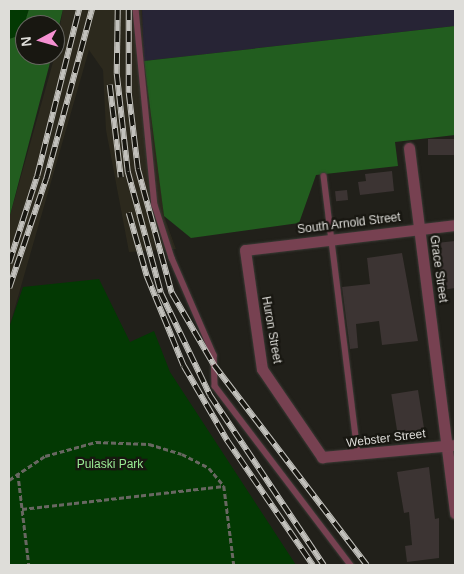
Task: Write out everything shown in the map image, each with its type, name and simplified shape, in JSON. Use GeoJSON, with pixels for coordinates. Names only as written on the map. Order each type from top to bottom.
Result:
{"type":"FeatureCollection","features":[{"type":"Feature","properties":{"kind":"street","name":"Grace Street"},"geometry":{"type":"LineString","coordinates":[[409,148],[419,230],[451,445],[455,513]]}},
{"type":"Feature","properties":{"kind":"street","name":"South Arnold Street"},"geometry":{"type":"LineString","coordinates":[[245,250],[455,225]]}},
{"type":"Feature","properties":{"kind":"street","name":"Huron Street"},"geometry":{"type":"LineString","coordinates":[[245,250],[262,369],[322,458]]}},
{"type":"Feature","properties":{"kind":"street","name":"Webster Street"},"geometry":{"type":"LineString","coordinates":[[322,458],[358,456],[451,445]]}},
{"type":"Feature","properties":{"kind":"lane"},"geometry":{"type":"LineString","coordinates":[[136,9],[155,205],[172,258],[214,355],[215,386],[351,565]]}},
{"type":"Feature","properties":{"kind":"lane"},"geometry":{"type":"LineString","coordinates":[[324,176],[358,456]]}},
{"type":"Feature","properties":{"kind":"path"},"geometry":{"type":"LineString","coordinates":[[9,480],[18,473],[61,450],[129,441],[197,460],[224,486],[234,565]]}},
{"type":"Feature","properties":{"kind":"path"},"geometry":{"type":"LineString","coordinates":[[18,473],[29,565]]}},
{"type":"Feature","properties":{"kind":"path"},"geometry":{"type":"LineString","coordinates":[[22,509],[224,486]]}},
{"type":"Feature","properties":{"kind":"shaded area"},"geometry":{"type":"Polygon","coordinates":[[[63,9],[142,9],[164,216],[176,249],[129,252],[106,130],[103,70],[89,50],[9,328],[9,219],[52,65],[65,65],[65,15],[62,15],[63,9]]]}},
{"type":"Feature","properties":{"kind":"shaded area"},"geometry":{"type":"Polygon","coordinates":[[[142,9],[455,9],[455,26],[144,61],[142,9]]]}},
{"type":"Feature","properties":{"kind":"green space"},"geometry":{"type":"Polygon","coordinates":[[[9,9],[29,9],[27,15],[15,15],[15,37],[9,39],[9,9]]]}},
{"type":"Feature","properties":{"kind":"green space"},"geometry":{"type":"Polygon","coordinates":[[[29,9],[63,9],[62,15],[27,15],[29,9]]]}},
{"type":"Feature","properties":{"kind":"green space"},"geometry":{"type":"Polygon","coordinates":[[[455,26],[455,135],[395,142],[398,166],[316,175],[299,223],[191,238],[164,216],[144,61],[455,26]]]}},
{"type":"Feature","properties":{"kind":"green space"},"geometry":{"type":"Polygon","coordinates":[[[15,37],[15,65],[49,65],[9,219],[9,39],[15,37]]]}},
{"type":"Feature","properties":{"kind":"green space","name":"Pulaski Park"},"geometry":{"type":"Polygon","coordinates":[[[99,279],[130,342],[154,331],[170,372],[296,565],[9,565],[9,328],[23,287],[99,279]]]}},
{"type":"Feature","properties":{"kind":"building"},"geometry":{"type":"Polygon","coordinates":[[[428,139],[455,139],[455,155],[428,155],[428,139]]]}},
{"type":"Feature","properties":{"kind":"building"},"geometry":{"type":"Polygon","coordinates":[[[392,171],[394,191],[360,195],[358,182],[366,181],[365,174],[392,171]]]}},
{"type":"Feature","properties":{"kind":"building"},"geometry":{"type":"Polygon","coordinates":[[[347,190],[348,200],[336,201],[335,191],[347,190]]]}},
{"type":"Feature","properties":{"kind":"building"},"geometry":{"type":"Polygon","coordinates":[[[455,241],[455,288],[442,290],[436,243],[455,241]]]}},
{"type":"Feature","properties":{"kind":"building"},"geometry":{"type":"Polygon","coordinates":[[[402,253],[418,341],[382,345],[379,321],[356,324],[358,348],[350,349],[342,287],[370,284],[367,258],[402,253]]]}},
{"type":"Feature","properties":{"kind":"building"},"geometry":{"type":"Polygon","coordinates":[[[418,390],[425,434],[398,439],[391,394],[418,390]]]}},
{"type":"Feature","properties":{"kind":"building"},"geometry":{"type":"Polygon","coordinates":[[[429,467],[435,519],[439,518],[439,558],[407,562],[405,546],[412,545],[409,512],[404,513],[397,472],[429,467]]]}},
{"type":"Feature","properties":{"kind":"railway"},"geometry":{"type":"LineString","coordinates":[[9,263],[37,176],[79,9]]}},
{"type":"Feature","properties":{"kind":"railway"},"geometry":{"type":"LineString","coordinates":[[9,288],[46,179],[92,9]]}},
{"type":"Feature","properties":{"kind":"railway"},"geometry":{"type":"LineString","coordinates":[[118,9],[117,74],[128,172],[161,293],[210,395],[324,565]]}},
{"type":"Feature","properties":{"kind":"railway"},"geometry":{"type":"LineString","coordinates":[[129,9],[129,93],[138,169],[172,293],[214,365],[367,565]]}},
{"type":"Feature","properties":{"kind":"railway"},"geometry":{"type":"LineString","coordinates":[[110,85],[121,177]]}},
{"type":"Feature","properties":{"kind":"railway"},"geometry":{"type":"LineString","coordinates":[[129,213],[147,276],[184,366],[227,440],[313,565]]}}]}
